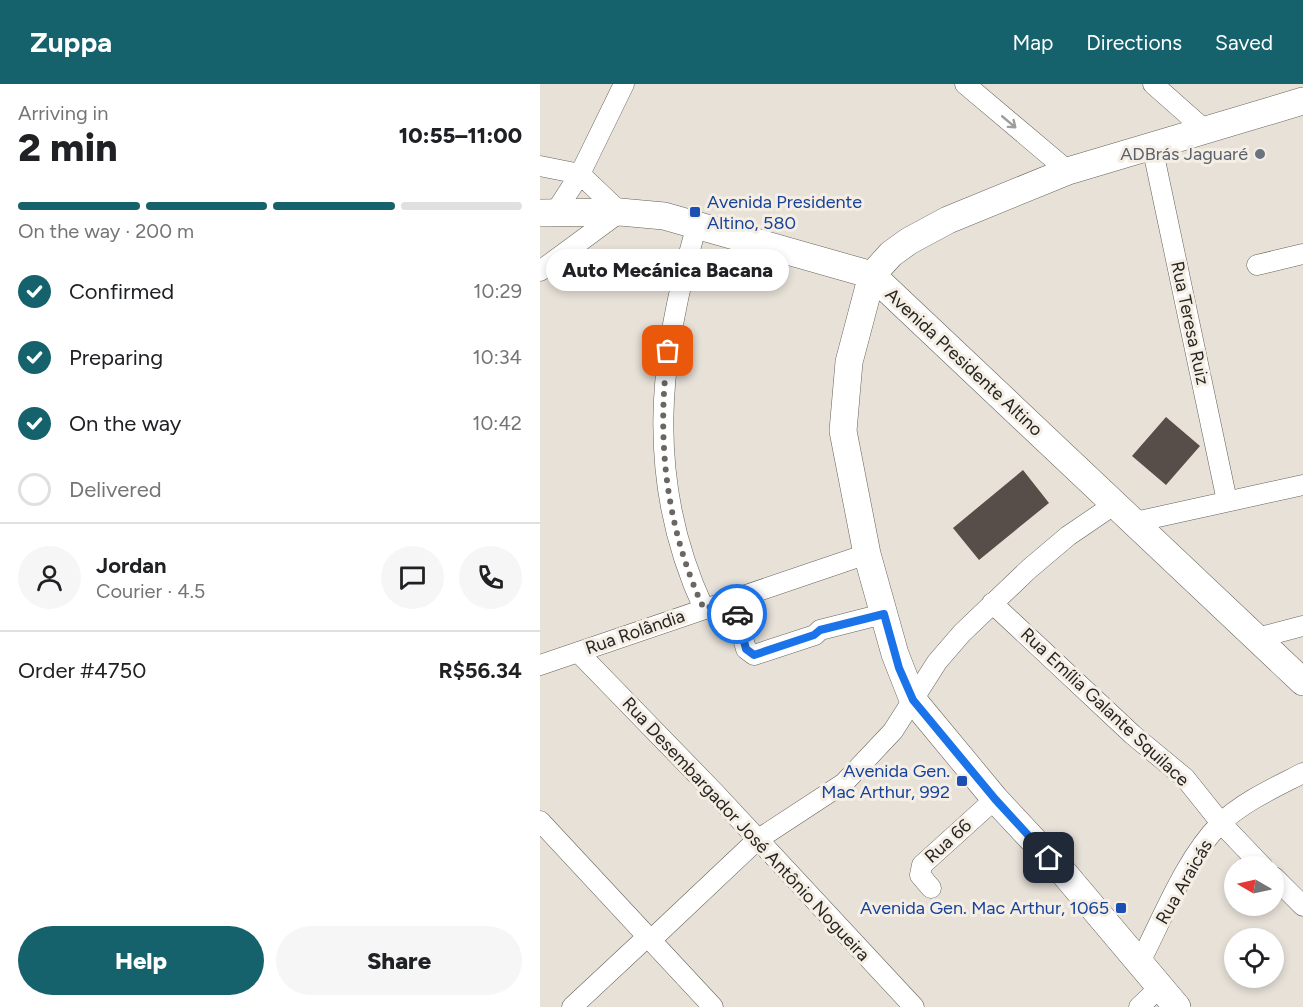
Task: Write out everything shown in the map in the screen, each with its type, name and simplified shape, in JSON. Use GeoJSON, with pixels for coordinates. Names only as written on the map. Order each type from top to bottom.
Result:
{"type":"FeatureCollection","features":[{"type":"Feature","properties":{"kind":"street"},"geometry":{"type":"LineString","coordinates":[[548,212],[580,174],[624,84]]}},
{"type":"Feature","properties":{"kind":"street"},"geometry":{"type":"LineString","coordinates":[[965,84],[1068,171]]}},
{"type":"Feature","properties":{"kind":"street"},"geometry":{"type":"LineString","coordinates":[[1153,84],[1205,130]]}},
{"type":"Feature","properties":{"kind":"street"},"geometry":{"type":"LineString","coordinates":[[1139,1007],[1168,998],[1063,872],[995,799],[913,700],[898,663],[867,554],[843,431],[849,362],[872,275],[891,254],[919,236],[948,220],[1068,171],[1303,101]]}},
{"type":"Feature","properties":{"kind":"street","name":"Rua Teresa Ruiz"},"geometry":{"type":"LineString","coordinates":[[1152,146],[1227,501]]}},
{"type":"Feature","properties":{"kind":"street"},"geometry":{"type":"LineString","coordinates":[[540,166],[580,174],[620,212],[540,271]]}},
{"type":"Feature","properties":{"kind":"street","name":"Avenida Presidente Altino"},"geometry":{"type":"LineString","coordinates":[[548,212],[620,212],[664,216],[872,275],[1303,682]]}},
{"type":"Feature","properties":{"kind":"street"},"geometry":{"type":"LineString","coordinates":[[697,225],[683,271],[662,396],[663,454],[666,481],[687,573],[704,609]]}},
{"type":"Feature","properties":{"kind":"street"},"geometry":{"type":"LineString","coordinates":[[1257,265],[1303,254]]}},
{"type":"Feature","properties":{"kind":"street"},"geometry":{"type":"LineString","coordinates":[[572,1007],[758,840],[844,783],[894,731],[937,662],[992,603],[1068,536],[1125,513],[1227,501],[1303,485]]}},
{"type":"Feature","properties":{"kind":"street","name":"Rua Rolândia"},"geometry":{"type":"LineString","coordinates":[[540,665],[867,554]]}},
{"type":"Feature","properties":{"kind":"street"},"geometry":{"type":"LineString","coordinates":[[732,599],[746,649],[754,655],[814,635],[820,630],[884,614]]}},
{"type":"Feature","properties":{"kind":"street","name":"Rua Emília Galante Squilace"},"geometry":{"type":"LineString","coordinates":[[992,603],[1133,735],[1185,778],[1221,823],[1252,856]]}},
{"type":"Feature","properties":{"kind":"street"},"geometry":{"type":"LineString","coordinates":[[1257,638],[1303,626]]}},
{"type":"Feature","properties":{"kind":"street","name":"Rua Desembargador José Antônio Nogueira"},"geometry":{"type":"LineString","coordinates":[[578,652],[914,1007]]}},
{"type":"Feature","properties":{"kind":"street","name":"Rua Araicás"},"geometry":{"type":"LineString","coordinates":[[1139,964],[1185,875],[1221,823],[1263,794],[1303,772]]}},
{"type":"Feature","properties":{"kind":"street","name":"Rua 66"},"geometry":{"type":"LineString","coordinates":[[931,888],[920,876],[921,865],[995,799]]}},
{"type":"Feature","properties":{"kind":"street"},"geometry":{"type":"LineString","coordinates":[[540,821],[713,1007]]}},
{"type":"Feature","properties":{"kind":"street"},"geometry":{"type":"LineString","coordinates":[[1284,887],[1303,906]]}},
{"type":"Feature","properties":{"kind":"building"},"geometry":{"type":"Polygon","coordinates":[[[1166,417],[1200,446],[1166,485],[1132,456],[1166,417]]]}},
{"type":"Feature","properties":{"kind":"building"},"geometry":{"type":"Polygon","coordinates":[[[1023,470],[1049,503],[979,560],[953,528],[1023,470]]]}},
{"type":"Feature","properties":{"kind":"way so far"},"geometry":{"type":"LineString","coordinates":[[668,351],[662,396],[663,454],[666,481],[687,573],[704,609],[732,599],[737,614]]}},
{"type":"Feature","properties":{"kind":"place","name":"ADBrás Jaguaré"},"geometry":{"type":"Point","coordinates":[1260,154]}},
{"type":"Feature","properties":{"kind":"place","name":"Avenida Presidente Altino, 580"},"geometry":{"type":"Point","coordinates":[695,212]}},
{"type":"Feature","properties":{"kind":"place","name":"Auto Mecánica Bacana"},"geometry":{"type":"Point","coordinates":[668,351]}},
{"type":"Feature","properties":{"kind":"place","name":"Avenida Gen. Mac Arthur, 992"},"geometry":{"type":"Point","coordinates":[962,781]}},
{"type":"Feature","properties":{"kind":"place","name":"Avenida Gen. Mac Arthur, 1065"},"geometry":{"type":"Point","coordinates":[1121,908]}},
{"type":"Feature","properties":{"kind":"route"},"geometry":{"type":"LineString","coordinates":[[737,614],[746,649],[754,655],[760,655],[814,635],[820,630],[884,614],[899,668],[913,700],[995,799],[1049,858]]}}]}
